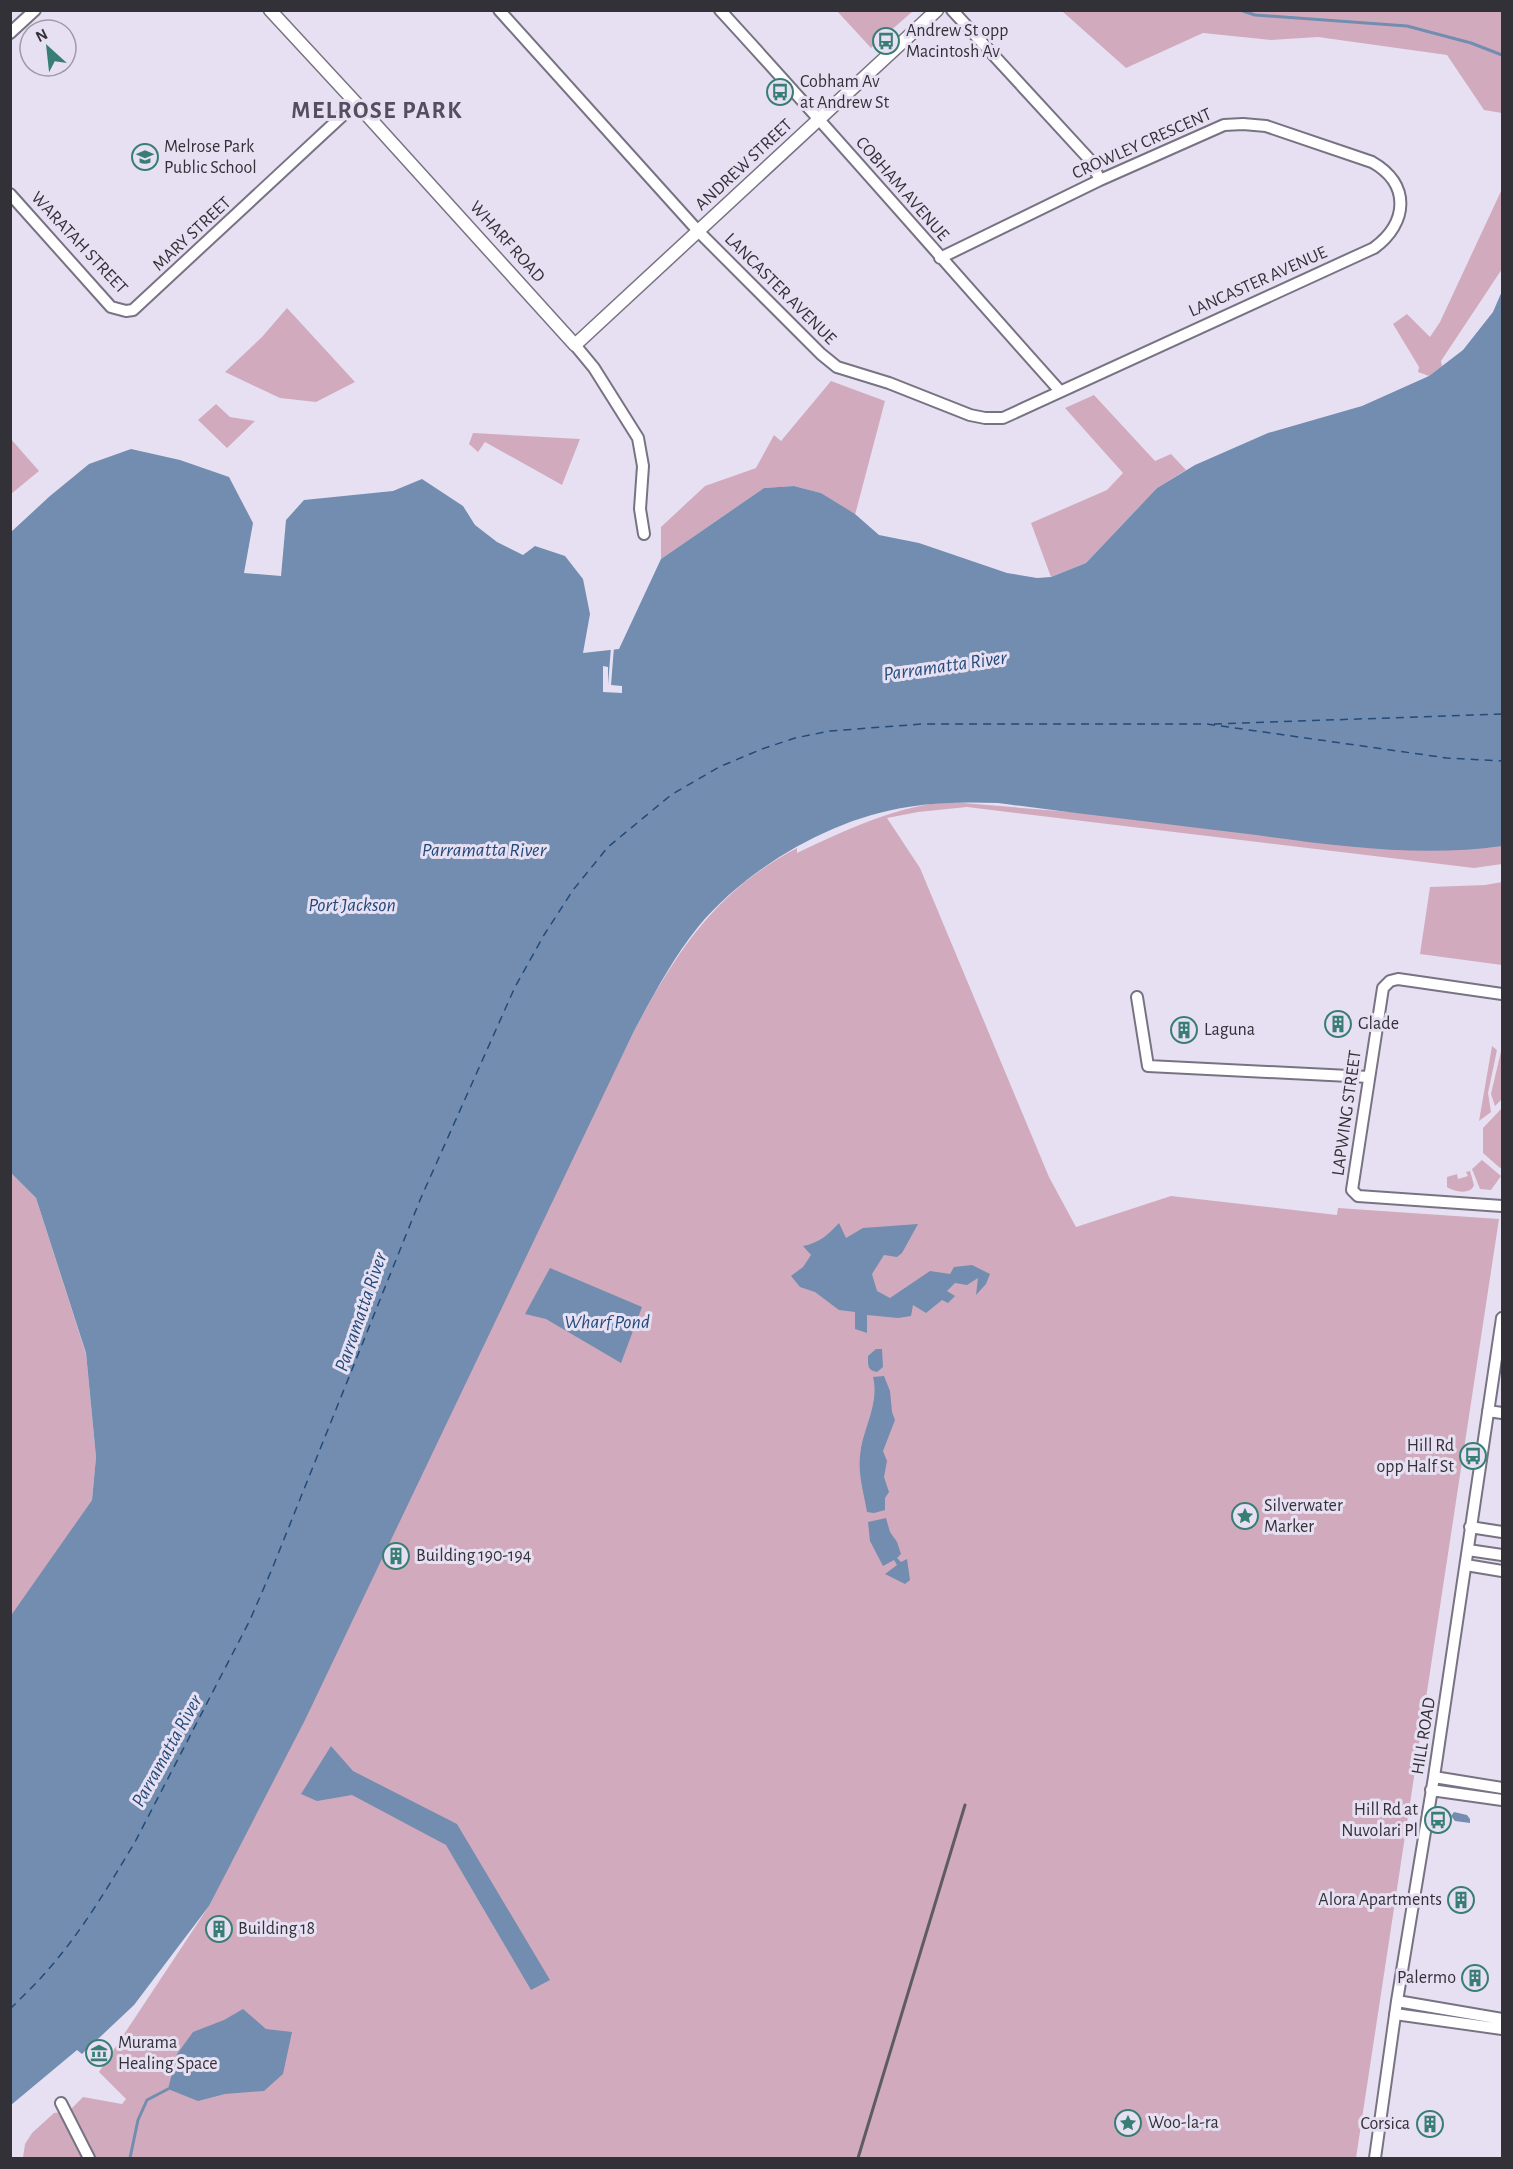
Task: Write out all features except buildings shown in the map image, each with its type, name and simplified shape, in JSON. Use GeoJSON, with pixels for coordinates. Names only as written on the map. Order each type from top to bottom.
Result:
{"type":"FeatureCollection","features":[{"type":"Feature","properties":{"kind":"main road","name":"WHARF ROAD"},"geometry":{"type":"LineString","coordinates":[[270,10],[575,345]]}},
{"type":"Feature","properties":{"kind":"main road","name":"ANDREW STREET"},"geometry":{"type":"LineString","coordinates":[[575,345],[936,10]]}},
{"type":"Feature","properties":{"kind":"street"},"geometry":{"type":"LineString","coordinates":[[10,33],[35,10]]}},
{"type":"Feature","properties":{"kind":"street","name":"LANCASTER AVENUE"},"geometry":{"type":"LineString","coordinates":[[499,10],[699,232],[821,354],[837,367],[889,383],[970,415],[985,418],[1003,418],[1374,248],[1387,238],[1396,225],[1400,210],[1400,194],[1394,181]]}},
{"type":"Feature","properties":{"kind":"street","name":"COBHAM AVENUE"},"geometry":{"type":"LineString","coordinates":[[720,10],[1060,391]]}},
{"type":"Feature","properties":{"kind":"street"},"geometry":{"type":"LineString","coordinates":[[952,10],[1090,160],[1100,180]]}},
{"type":"Feature","properties":{"kind":"street","name":"MARY STREET"},"geometry":{"type":"LineString","coordinates":[[126,311],[133,310],[144,302],[356,103]]}},
{"type":"Feature","properties":{"kind":"street","name":"CROWLEY CRESCENT"},"geometry":{"type":"LineString","coordinates":[[940,258],[1100,180],[1224,125],[1266,126],[1365,159],[1385,169],[1394,181]]}},
{"type":"Feature","properties":{"kind":"street","name":"WARATAH STREET"},"geometry":{"type":"LineString","coordinates":[[10,194],[111,307],[126,311]]}},
{"type":"Feature","properties":{"kind":"street","name":"WHARF ROAD"},"geometry":{"type":"LineString","coordinates":[[575,345],[594,368],[638,438],[643,466],[640,508],[644,534]]}},
{"type":"Feature","properties":{"kind":"street","name":"LAPWING STREET"},"geometry":{"type":"LineString","coordinates":[[1503,994],[1398,980],[1390,981],[1381,992],[1352,1187],[1353,1193],[1358,1196],[1503,1206]]}},
{"type":"Feature","properties":{"kind":"street"},"geometry":{"type":"LineString","coordinates":[[1137,997],[1148,1066],[1369,1077]]}},
{"type":"Feature","properties":{"kind":"street","name":"HILL ROAD"},"geometry":{"type":"LineString","coordinates":[[1375,2158],[1396,2001],[1434,1777],[1503,1318]]}},
{"type":"Feature","properties":{"kind":"street"},"geometry":{"type":"LineString","coordinates":[[1488,1411],[1503,1413]]}},
{"type":"Feature","properties":{"kind":"street"},"geometry":{"type":"LineString","coordinates":[[1470,1527],[1503,1532]]}},
{"type":"Feature","properties":{"kind":"street"},"geometry":{"type":"LineString","coordinates":[[1468,1550],[1503,1555]]}},
{"type":"Feature","properties":{"kind":"street"},"geometry":{"type":"LineString","coordinates":[[1466,1565],[1503,1570]]}},
{"type":"Feature","properties":{"kind":"street"},"geometry":{"type":"LineString","coordinates":[[1434,1777],[1503,1788]]}},
{"type":"Feature","properties":{"kind":"street"},"geometry":{"type":"LineString","coordinates":[[1431,1790],[1503,1800]]}},
{"type":"Feature","properties":{"kind":"street"},"geometry":{"type":"LineString","coordinates":[[1396,2001],[1503,2019]]}},
{"type":"Feature","properties":{"kind":"street"},"geometry":{"type":"LineString","coordinates":[[1395,2014],[1503,2029]]}},
{"type":"Feature","properties":{"kind":"street"},"geometry":{"type":"LineString","coordinates":[[61,2103],[89,2158]]}},
{"type":"Feature","properties":{"kind":"shaded area"},"geometry":{"type":"Polygon","coordinates":[[[837,11],[913,11],[871,48],[837,11]]]}},
{"type":"Feature","properties":{"kind":"shaded area"},"geometry":{"type":"Polygon","coordinates":[[[1062,11],[1502,11],[1502,113],[1484,110],[1447,55],[1318,37],[1271,40],[1203,33],[1126,68],[1062,11]]]}},
{"type":"Feature","properties":{"kind":"shaded area"},"geometry":{"type":"Polygon","coordinates":[[[1502,189],[1502,269],[1441,361],[1442,366],[1429,376],[1418,372],[1419,367],[1393,324],[1407,314],[1430,337],[1440,322],[1502,189]]]}},
{"type":"Feature","properties":{"kind":"shaded area"},"geometry":{"type":"Polygon","coordinates":[[[287,308],[355,382],[316,402],[280,398],[225,372],[262,337],[287,308]]]}},
{"type":"Feature","properties":{"kind":"shaded area"},"geometry":{"type":"Polygon","coordinates":[[[831,381],[885,401],[855,515],[821,493],[794,486],[764,488],[661,559],[661,527],[705,486],[756,468],[774,435],[781,441],[831,381]]]}},
{"type":"Feature","properties":{"kind":"shaded area"},"geometry":{"type":"Polygon","coordinates":[[[1094,395],[1155,461],[1171,454],[1186,470],[1157,488],[1086,563],[1051,577],[1031,523],[1107,490],[1123,473],[1065,408],[1094,395]]]}},
{"type":"Feature","properties":{"kind":"shaded area"},"geometry":{"type":"Polygon","coordinates":[[[216,404],[230,417],[255,421],[227,448],[198,420],[216,404]]]}},
{"type":"Feature","properties":{"kind":"shaded area"},"geometry":{"type":"Polygon","coordinates":[[[473,433],[580,439],[562,485],[485,442],[478,452],[469,444],[473,433]]]}},
{"type":"Feature","properties":{"kind":"shaded area"},"geometry":{"type":"Polygon","coordinates":[[[10,438],[39,471],[11,494],[10,494],[10,438]]]}},
{"type":"Feature","properties":{"kind":"shaded area"},"geometry":{"type":"Polygon","coordinates":[[[952,802],[1071,812],[1412,850],[1502,845],[1502,864],[1474,868],[967,807],[887,818],[920,868],[1049,1177],[1076,1227],[1171,1196],[1337,1215],[1338,1208],[1499,1219],[1356,2158],[23,2158],[25,2144],[32,2133],[54,2113],[69,2111],[83,2097],[122,2104],[126,2099],[99,2072],[209,1906],[634,1031],[682,950],[720,904],[768,865],[797,848],[797,853],[892,813],[952,802]]]}},
{"type":"Feature","properties":{"kind":"shaded area"},"geometry":{"type":"Polygon","coordinates":[[[1502,882],[1502,965],[1420,954],[1430,887],[1485,885],[1502,882]]]}},
{"type":"Feature","properties":{"kind":"shaded area"},"geometry":{"type":"Polygon","coordinates":[[[1492,1046],[1497,1050],[1488,1093],[1491,1112],[1479,1121],[1492,1046]]]}},
{"type":"Feature","properties":{"kind":"shaded area"},"geometry":{"type":"Polygon","coordinates":[[[1502,1047],[1502,1099],[1495,1106],[1491,1094],[1502,1047]]]}},
{"type":"Feature","properties":{"kind":"shaded area"},"geometry":{"type":"Polygon","coordinates":[[[1502,1108],[1502,1167],[1500,1168],[1483,1153],[1483,1128],[1502,1108]]]}},
{"type":"Feature","properties":{"kind":"shaded area"},"geometry":{"type":"Polygon","coordinates":[[[1482,1160],[1501,1176],[1491,1190],[1480,1189],[1472,1169],[1482,1160]]]}},
{"type":"Feature","properties":{"kind":"shaded area"},"geometry":{"type":"Polygon","coordinates":[[[1470,1171],[1474,1185],[1470,1190],[1458,1191],[1447,1187],[1447,1177],[1457,1174],[1458,1179],[1468,1176],[1466,1172],[1470,1171]]]}},
{"type":"Feature","properties":{"kind":"shaded area"},"geometry":{"type":"Polygon","coordinates":[[[10,1172],[36,1198],[86,1354],[96,1457],[92,1500],[11,1617],[10,1172]]]}},
{"type":"Feature","properties":{"kind":"water","name":"Port Jackson"},"geometry":{"type":"Polygon","coordinates":[[[1502,291],[1502,846],[1439,851],[1375,849],[998,803],[942,803],[908,807],[850,822],[793,849],[741,885],[718,905],[689,939],[663,978],[634,1031],[305,1720],[209,1906],[134,2005],[82,2054],[77,2050],[11,2105],[10,1617],[92,1500],[96,1457],[86,1353],[36,1198],[10,1172],[11,532],[89,464],[131,449],[180,460],[229,477],[253,523],[244,573],[281,576],[286,520],[304,500],[393,491],[422,479],[463,506],[475,525],[497,542],[523,555],[535,546],[565,556],[583,579],[590,614],[583,653],[619,649],[661,559],[764,488],[794,486],[821,493],[855,514],[879,535],[919,543],[1007,573],[1037,578],[1051,577],[1086,563],[1157,488],[1195,465],[1268,433],[1362,406],[1429,376],[1463,350],[1493,312],[1502,291]]]}},
{"type":"Feature","properties":{"kind":"water"},"geometry":{"type":"Polygon","coordinates":[[[839,1223],[846,1238],[863,1228],[918,1224],[902,1253],[897,1257],[884,1255],[872,1274],[877,1291],[890,1298],[930,1271],[950,1274],[954,1267],[972,1265],[990,1274],[986,1284],[976,1295],[978,1278],[967,1285],[955,1283],[947,1291],[955,1296],[948,1303],[942,1300],[926,1313],[913,1305],[911,1316],[898,1318],[867,1315],[867,1333],[855,1329],[855,1312],[839,1310],[815,1292],[800,1287],[791,1276],[803,1267],[811,1255],[803,1246],[823,1238],[839,1223]]]}},
{"type":"Feature","properties":{"kind":"water","name":"Wharf Pond"},"geometry":{"type":"Polygon","coordinates":[[[550,1268],[642,1307],[621,1363],[546,1319],[525,1314],[550,1268]]]}},
{"type":"Feature","properties":{"kind":"water"},"geometry":{"type":"Polygon","coordinates":[[[876,1349],[882,1349],[883,1367],[877,1372],[869,1367],[868,1362],[868,1356],[876,1349]]]}},
{"type":"Feature","properties":{"kind":"water"},"geometry":{"type":"Polygon","coordinates":[[[884,1376],[890,1391],[895,1420],[883,1451],[887,1461],[884,1477],[889,1492],[885,1498],[885,1510],[874,1513],[867,1512],[860,1456],[874,1397],[873,1377],[884,1376]]]}},
{"type":"Feature","properties":{"kind":"water"},"geometry":{"type":"Polygon","coordinates":[[[886,1518],[901,1554],[897,1558],[901,1562],[907,1559],[910,1580],[905,1584],[885,1574],[897,1565],[894,1560],[883,1566],[870,1541],[868,1522],[886,1518]]]}},
{"type":"Feature","properties":{"kind":"water"},"geometry":{"type":"Polygon","coordinates":[[[331,1746],[353,1771],[457,1824],[550,1980],[531,1990],[446,1845],[352,1795],[317,1801],[301,1794],[331,1746]]]}},
{"type":"Feature","properties":{"kind":"water"},"geometry":{"type":"Polygon","coordinates":[[[1454,1812],[1467,1815],[1470,1823],[1455,1821],[1451,1816],[1454,1812]]]}},
{"type":"Feature","properties":{"kind":"water"},"geometry":{"type":"Polygon","coordinates":[[[243,2009],[266,2029],[292,2032],[283,2074],[264,2091],[225,2094],[198,2101],[168,2089],[177,2054],[193,2032],[224,2020],[243,2009]]]}},
{"type":"Feature","properties":{"kind":"pier"},"geometry":{"type":"Polygon","coordinates":[[[611,647],[614,647],[611,685],[622,686],[622,693],[603,692],[603,666],[608,667],[608,685],[611,647]]]}},
{"type":"Feature","properties":{"kind":"waterway"},"geometry":{"type":"LineString","coordinates":[[1240,10],[1255,15],[1407,26],[1471,43],[1502,55]]}},
{"type":"Feature","properties":{"kind":"waterway"},"geometry":{"type":"LineString","coordinates":[[130,2158],[138,2120],[147,2100],[168,2089]]}},
{"type":"Feature","properties":{"kind":"ferry route"},"geometry":{"type":"LineString","coordinates":[[1214,724],[1502,714]]}},
{"type":"Feature","properties":{"kind":"ferry route"},"geometry":{"type":"LineString","coordinates":[[10,2009],[59,1957],[115,1876],[135,1842],[250,1620],[420,1200],[515,987],[573,890],[608,847],[671,795],[719,767],[795,738],[830,731],[922,724],[1207,724],[1447,758],[1502,761]]}},
{"type":"Feature","properties":{"kind":"railway"},"geometry":{"type":"LineString","coordinates":[[858,2158],[965,1805]]}},
{"type":"Feature","properties":{"kind":"place","name":"Andrew St opp Macintosh Av"},"geometry":{"type":"Point","coordinates":[886,41]}},
{"type":"Feature","properties":{"kind":"place","name":"Cobham Av at Andrew St"},"geometry":{"type":"Point","coordinates":[780,92]}},
{"type":"Feature","properties":{"kind":"place","name":"Melrose Park Public School"},"geometry":{"type":"Point","coordinates":[145,157]}},
{"type":"Feature","properties":{"kind":"place","name":"Glade"},"geometry":{"type":"Point","coordinates":[1338,1024]}},
{"type":"Feature","properties":{"kind":"place","name":"Laguna"},"geometry":{"type":"Point","coordinates":[1184,1030]}},
{"type":"Feature","properties":{"kind":"place","name":"Hill Rd opp Half St"},"geometry":{"type":"Point","coordinates":[1473,1456]}},
{"type":"Feature","properties":{"kind":"place","name":"Silverwater Marker"},"geometry":{"type":"Point","coordinates":[1245,1516]}},
{"type":"Feature","properties":{"kind":"place","name":"Building 190-194"},"geometry":{"type":"Point","coordinates":[396,1556]}},
{"type":"Feature","properties":{"kind":"place","name":"Hill Rd at Nuvolari Pl"},"geometry":{"type":"Point","coordinates":[1438,1820]}},
{"type":"Feature","properties":{"kind":"place","name":"Alora Apartments"},"geometry":{"type":"Point","coordinates":[1461,1900]}},
{"type":"Feature","properties":{"kind":"place","name":"Building 18"},"geometry":{"type":"Point","coordinates":[219,1929]}},
{"type":"Feature","properties":{"kind":"place","name":"Palermo"},"geometry":{"type":"Point","coordinates":[1475,1978]}},
{"type":"Feature","properties":{"kind":"place","name":"Murama Healing Space"},"geometry":{"type":"Point","coordinates":[99,2053]}},
{"type":"Feature","properties":{"kind":"place","name":"Woo-la-ra"},"geometry":{"type":"Point","coordinates":[1128,2123]}},
{"type":"Feature","properties":{"kind":"place","name":"Corsica"},"geometry":{"type":"Point","coordinates":[1430,2124]}},
{"type":"Feature","properties":{"kind":"district","name":"MELROSE PARK"},"geometry":{"type":"Point","coordinates":[377,111]}},
{"type":"Feature","properties":{"kind":"water label","name":"Parramatta River"},"geometry":{"type":"Point","coordinates":[945,666]}},
{"type":"Feature","properties":{"kind":"water label","name":"Parramatta River"},"geometry":{"type":"Point","coordinates":[484,850]}},
{"type":"Feature","properties":{"kind":"water label","name":"Parramatta River"},"geometry":{"type":"Point","coordinates":[361,1312]}},
{"type":"Feature","properties":{"kind":"water label","name":"Parramatta River"},"geometry":{"type":"Point","coordinates":[167,1751]}}]}
